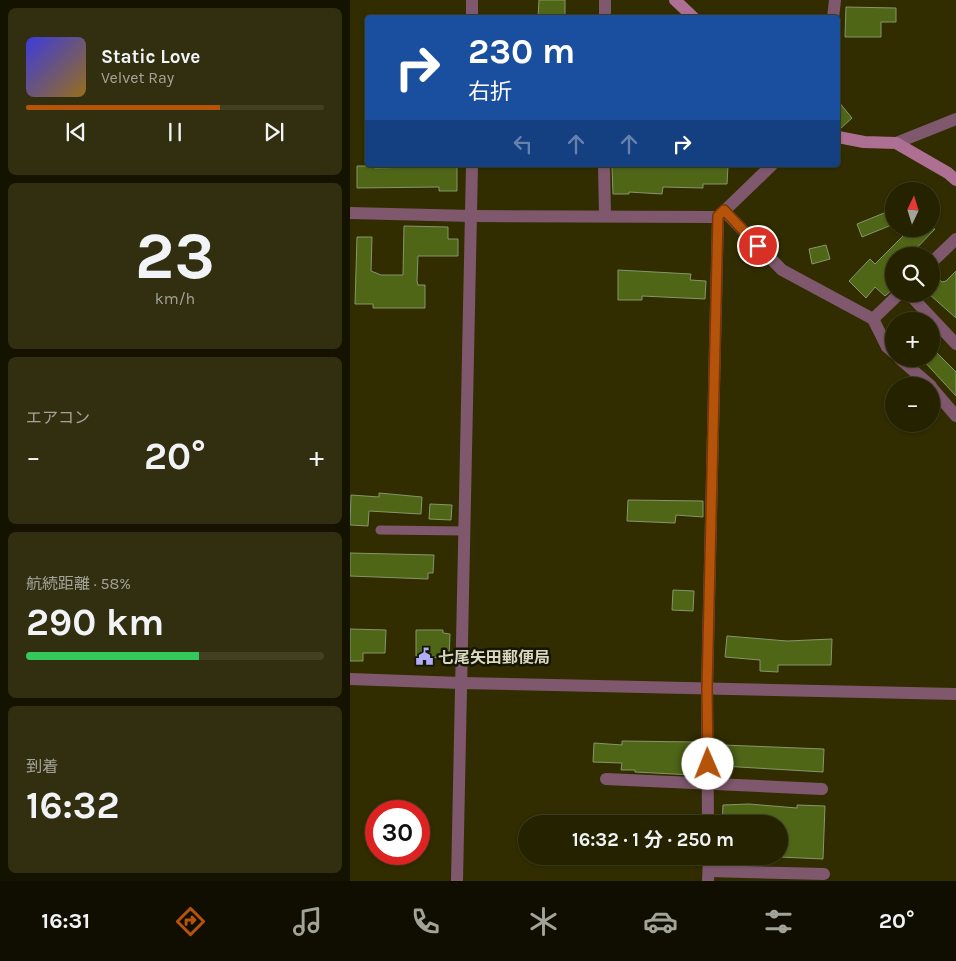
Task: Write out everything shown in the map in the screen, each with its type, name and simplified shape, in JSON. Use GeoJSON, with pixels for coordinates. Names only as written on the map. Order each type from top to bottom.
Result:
{"type":"FeatureCollection","features":[{"type":"Feature","properties":{"kind":"main road"},"geometry":{"type":"LineString","coordinates":[[674,0],[691,15]]}},
{"type":"Feature","properties":{"kind":"main road"},"geometry":{"type":"LineString","coordinates":[[840,137],[864,142],[896,143],[948,173],[956,180]]}},
{"type":"Feature","properties":{"kind":"street"},"geometry":{"type":"LineString","coordinates":[[472,0],[472,15]]}},
{"type":"Feature","properties":{"kind":"street"},"geometry":{"type":"LineString","coordinates":[[605,0],[605,15]]}},
{"type":"Feature","properties":{"kind":"street"},"geometry":{"type":"LineString","coordinates":[[833,15],[835,0]]}},
{"type":"Feature","properties":{"kind":"street"},"geometry":{"type":"LineString","coordinates":[[896,143],[956,119]]}},
{"type":"Feature","properties":{"kind":"street"},"geometry":{"type":"LineString","coordinates":[[457,881],[472,167]]}},
{"type":"Feature","properties":{"kind":"street"},"geometry":{"type":"LineString","coordinates":[[604,167],[605,216]]}},
{"type":"Feature","properties":{"kind":"street"},"geometry":{"type":"LineString","coordinates":[[350,213],[472,216],[721,214],[770,167]]}},
{"type":"Feature","properties":{"kind":"street"},"geometry":{"type":"LineString","coordinates":[[721,214],[782,270],[873,319],[885,343]]}},
{"type":"Feature","properties":{"kind":"street"},"geometry":{"type":"LineString","coordinates":[[708,815],[707,689],[721,214]]}},
{"type":"Feature","properties":{"kind":"street"},"geometry":{"type":"LineString","coordinates":[[940,254],[956,239]]}},
{"type":"Feature","properties":{"kind":"street"},"geometry":{"type":"LineString","coordinates":[[873,319],[891,302]]}},
{"type":"Feature","properties":{"kind":"street"},"geometry":{"type":"LineString","coordinates":[[917,302],[956,344]]}},
{"type":"Feature","properties":{"kind":"street"},"geometry":{"type":"LineString","coordinates":[[909,367],[921,377]]}},
{"type":"Feature","properties":{"kind":"street"},"geometry":{"type":"LineString","coordinates":[[940,397],[956,416]]}},
{"type":"Feature","properties":{"kind":"street"},"geometry":{"type":"LineString","coordinates":[[350,679],[956,694]]}},
{"type":"Feature","properties":{"kind":"street"},"geometry":{"type":"LineString","coordinates":[[606,779],[822,789]]}},
{"type":"Feature","properties":{"kind":"street"},"geometry":{"type":"LineString","coordinates":[[708,876],[787,877],[824,874]]}},
{"type":"Feature","properties":{"kind":"lane"},"geometry":{"type":"LineString","coordinates":[[380,530],[465,531]]}},
{"type":"Feature","properties":{"kind":"building"},"geometry":{"type":"Polygon","coordinates":[[[539,0],[565,0],[565,15],[538,15],[539,0]]]}},
{"type":"Feature","properties":{"kind":"building"},"geometry":{"type":"Polygon","coordinates":[[[846,7],[896,8],[896,22],[881,22],[881,37],[845,37],[846,7]]]}},
{"type":"Feature","properties":{"kind":"building"},"geometry":{"type":"Polygon","coordinates":[[[840,103],[852,118],[840,129],[840,103]]]}},
{"type":"Feature","properties":{"kind":"building"},"geometry":{"type":"Polygon","coordinates":[[[357,166],[375,168],[457,167],[457,191],[439,191],[439,187],[357,188],[357,166]]]}},
{"type":"Feature","properties":{"kind":"building"},"geometry":{"type":"Polygon","coordinates":[[[612,167],[728,167],[727,184],[703,184],[703,188],[663,187],[662,194],[629,192],[629,194],[613,194],[612,167]]]}},
{"type":"Feature","properties":{"kind":"building"},"geometry":{"type":"Polygon","coordinates":[[[885,213],[885,228],[862,237],[857,224],[885,213]]]}},
{"type":"Feature","properties":{"kind":"building"},"geometry":{"type":"Polygon","coordinates":[[[404,226],[448,227],[448,239],[458,239],[458,256],[418,256],[417,281],[418,285],[425,285],[425,308],[373,308],[373,304],[355,304],[357,237],[372,237],[371,271],[381,275],[403,275],[404,226]]]}},
{"type":"Feature","properties":{"kind":"building"},"geometry":{"type":"Polygon","coordinates":[[[901,238],[926,238],[918,247],[892,247],[901,238]]]}},
{"type":"Feature","properties":{"kind":"building"},"geometry":{"type":"Polygon","coordinates":[[[826,245],[830,259],[812,264],[809,249],[826,245]]]}},
{"type":"Feature","properties":{"kind":"building"},"geometry":{"type":"Polygon","coordinates":[[[885,254],[885,296],[875,287],[866,298],[849,281],[870,259],[875,264],[885,254]]]}},
{"type":"Feature","properties":{"kind":"building"},"geometry":{"type":"Polygon","coordinates":[[[618,270],[691,274],[690,280],[706,281],[705,299],[642,296],[642,300],[618,300],[618,270]]]}},
{"type":"Feature","properties":{"kind":"building"},"geometry":{"type":"Polygon","coordinates":[[[956,271],[956,318],[938,302],[940,302],[940,280],[942,282],[946,281],[956,271]]]}},
{"type":"Feature","properties":{"kind":"building"},"geometry":{"type":"Polygon","coordinates":[[[940,356],[956,372],[956,396],[940,377],[929,367],[940,367],[940,356]]]}},
{"type":"Feature","properties":{"kind":"building"},"geometry":{"type":"Polygon","coordinates":[[[379,493],[422,497],[421,514],[369,511],[368,526],[350,525],[351,495],[379,497],[379,493]]]}},
{"type":"Feature","properties":{"kind":"building"},"geometry":{"type":"Polygon","coordinates":[[[628,500],[703,501],[703,517],[676,515],[675,523],[627,521],[628,500]]]}},
{"type":"Feature","properties":{"kind":"building"},"geometry":{"type":"Polygon","coordinates":[[[430,504],[452,505],[451,520],[429,519],[430,504]]]}},
{"type":"Feature","properties":{"kind":"building"},"geometry":{"type":"Polygon","coordinates":[[[350,553],[434,555],[433,573],[428,573],[428,579],[350,576],[350,553]]]}},
{"type":"Feature","properties":{"kind":"building"},"geometry":{"type":"Polygon","coordinates":[[[673,590],[694,591],[693,611],[672,610],[673,590]]]}},
{"type":"Feature","properties":{"kind":"building"},"geometry":{"type":"Polygon","coordinates":[[[350,629],[386,630],[385,653],[363,653],[363,661],[350,661],[350,629]]]}},
{"type":"Feature","properties":{"kind":"building"},"geometry":{"type":"Polygon","coordinates":[[[416,630],[443,630],[443,633],[450,634],[449,658],[416,657],[416,630]]]}},
{"type":"Feature","properties":{"kind":"building"},"geometry":{"type":"Polygon","coordinates":[[[727,636],[787,641],[832,639],[831,665],[778,665],[778,672],[760,671],[760,660],[725,657],[727,636]]]}},
{"type":"Feature","properties":{"kind":"building"},"geometry":{"type":"Polygon","coordinates":[[[622,741],[694,742],[693,775],[635,772],[635,770],[621,770],[622,763],[593,762],[594,743],[622,745],[622,741]]]}},
{"type":"Feature","properties":{"kind":"building"},"geometry":{"type":"Polygon","coordinates":[[[723,745],[824,749],[823,772],[722,766],[723,745]]]}},
{"type":"Feature","properties":{"kind":"building"},"geometry":{"type":"Polygon","coordinates":[[[749,804],[797,808],[797,805],[825,806],[823,859],[788,857],[788,815],[722,815],[723,805],[749,804]]]}},
{"type":"Feature","properties":{"kind":"place","name":"七尾矢田郵便局"},"geometry":{"type":"Point","coordinates":[424,657]}},
{"type":"Feature","properties":{"kind":"route"},"geometry":{"type":"LineString","coordinates":[[708,764],[707,689],[718,216],[724,210],[758,246]]}}]}
